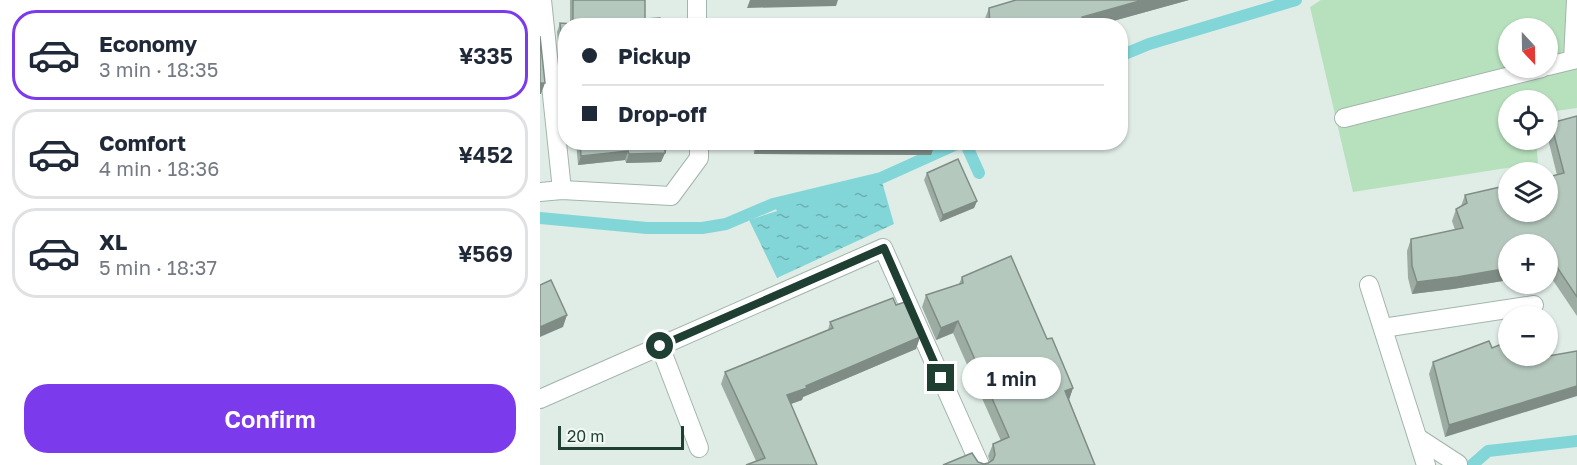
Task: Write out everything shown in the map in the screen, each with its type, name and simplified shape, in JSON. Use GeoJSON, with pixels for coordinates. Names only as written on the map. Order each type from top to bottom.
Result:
{"type":"FeatureCollection","features":[{"type":"Feature","properties":{"kind":"street"},"geometry":{"type":"LineString","coordinates":[[542,0],[562,190]]}},
{"type":"Feature","properties":{"kind":"street"},"geometry":{"type":"LineString","coordinates":[[697,0],[697,18]]}},
{"type":"Feature","properties":{"kind":"street"},"geometry":{"type":"LineString","coordinates":[[1558,64],[1573,60],[1576,0]]}},
{"type":"Feature","properties":{"kind":"street"},"geometry":{"type":"LineString","coordinates":[[1344,118],[1502,78]]}},
{"type":"Feature","properties":{"kind":"street"},"geometry":{"type":"LineString","coordinates":[[540,192],[562,190],[671,196],[699,158],[699,150]]}},
{"type":"Feature","properties":{"kind":"street"},"geometry":{"type":"LineString","coordinates":[[540,399],[884,248],[980,465]]}},
{"type":"Feature","properties":{"kind":"street"},"geometry":{"type":"LineString","coordinates":[[1369,285],[1426,465]]}},
{"type":"Feature","properties":{"kind":"street"},"geometry":{"type":"LineString","coordinates":[[1383,328],[1534,305]]}},
{"type":"Feature","properties":{"kind":"street"},"geometry":{"type":"LineString","coordinates":[[660,346],[699,448]]}},
{"type":"Feature","properties":{"kind":"street"},"geometry":{"type":"LineString","coordinates":[[1418,438],[1458,465]]}},
{"type":"Feature","properties":{"kind":"green space"},"geometry":{"type":"Polygon","coordinates":[[[1321,0],[1577,0],[1577,108],[1558,111],[1558,90],[1498,90],[1498,150],[1537,150],[1538,162],[1498,162],[1498,169],[1353,192],[1310,7],[1321,0]]]}},
{"type":"Feature","properties":{"kind":"water"},"geometry":{"type":"Polygon","coordinates":[[[881,178],[894,224],[777,278],[749,220],[777,211],[773,204],[881,178]]]}},
{"type":"Feature","properties":{"kind":"building"},"geometry":{"type":"Polygon","coordinates":[[[573,0],[645,0],[645,18],[573,18],[573,0]]]}},
{"type":"Feature","properties":{"kind":"building"},"geometry":{"type":"Polygon","coordinates":[[[1016,0],[1143,0],[1082,18],[990,18],[989,8],[1016,0]]]}},
{"type":"Feature","properties":{"kind":"building"},"geometry":{"type":"Polygon","coordinates":[[[540,36],[545,83],[540,83],[540,36]]]}},
{"type":"Feature","properties":{"kind":"building"},"geometry":{"type":"Polygon","coordinates":[[[1577,116],[1577,297],[1558,268],[1558,234],[1498,234],[1498,270],[1417,282],[1412,266],[1411,239],[1463,228],[1456,209],[1467,203],[1465,195],[1498,188],[1498,222],[1558,222],[1558,174],[1564,173],[1558,150],[1558,121],[1577,116]]]}},
{"type":"Feature","properties":{"kind":"building"},"geometry":{"type":"Polygon","coordinates":[[[581,150],[665,150],[665,153],[629,154],[628,151],[581,156],[581,150]]]}},
{"type":"Feature","properties":{"kind":"building"},"geometry":{"type":"Polygon","coordinates":[[[958,159],[977,201],[943,215],[927,173],[958,159]]]}},
{"type":"Feature","properties":{"kind":"building"},"geometry":{"type":"Polygon","coordinates":[[[1011,256],[1047,339],[1052,338],[1073,388],[1065,391],[1095,465],[943,465],[972,453],[978,462],[988,463],[995,455],[993,444],[1009,437],[958,321],[941,328],[926,295],[963,283],[962,277],[1011,256]]]}},
{"type":"Feature","properties":{"kind":"building"},"geometry":{"type":"Polygon","coordinates":[[[551,280],[567,315],[540,327],[540,285],[551,280]]]}},
{"type":"Feature","properties":{"kind":"building"},"geometry":{"type":"Polygon","coordinates":[[[893,298],[896,305],[905,302],[920,337],[787,395],[817,465],[746,465],[765,458],[725,372],[833,328],[830,322],[893,298]]]}},
{"type":"Feature","properties":{"kind":"building"},"geometry":{"type":"Polygon","coordinates":[[[1489,341],[1492,348],[1498,346],[1498,366],[1558,366],[1558,354],[1577,351],[1577,386],[1449,425],[1433,362],[1489,341]]]}},
{"type":"Feature","properties":{"kind":"waterway"},"geometry":{"type":"LineString","coordinates":[[1128,53],[1149,44],[1296,0]]}},
{"type":"Feature","properties":{"kind":"waterway"},"geometry":{"type":"LineString","coordinates":[[540,218],[647,228],[702,228],[726,224],[773,204],[881,178],[943,150]]}},
{"type":"Feature","properties":{"kind":"waterway"},"geometry":{"type":"LineString","coordinates":[[969,150],[979,173]]}},
{"type":"Feature","properties":{"kind":"waterway"},"geometry":{"type":"LineString","coordinates":[[1472,465],[1488,451],[1577,441]]}},
{"type":"Feature","properties":{"kind":"route"},"geometry":{"type":"LineString","coordinates":[[660,346],[884,248],[941,378]]}}]}
